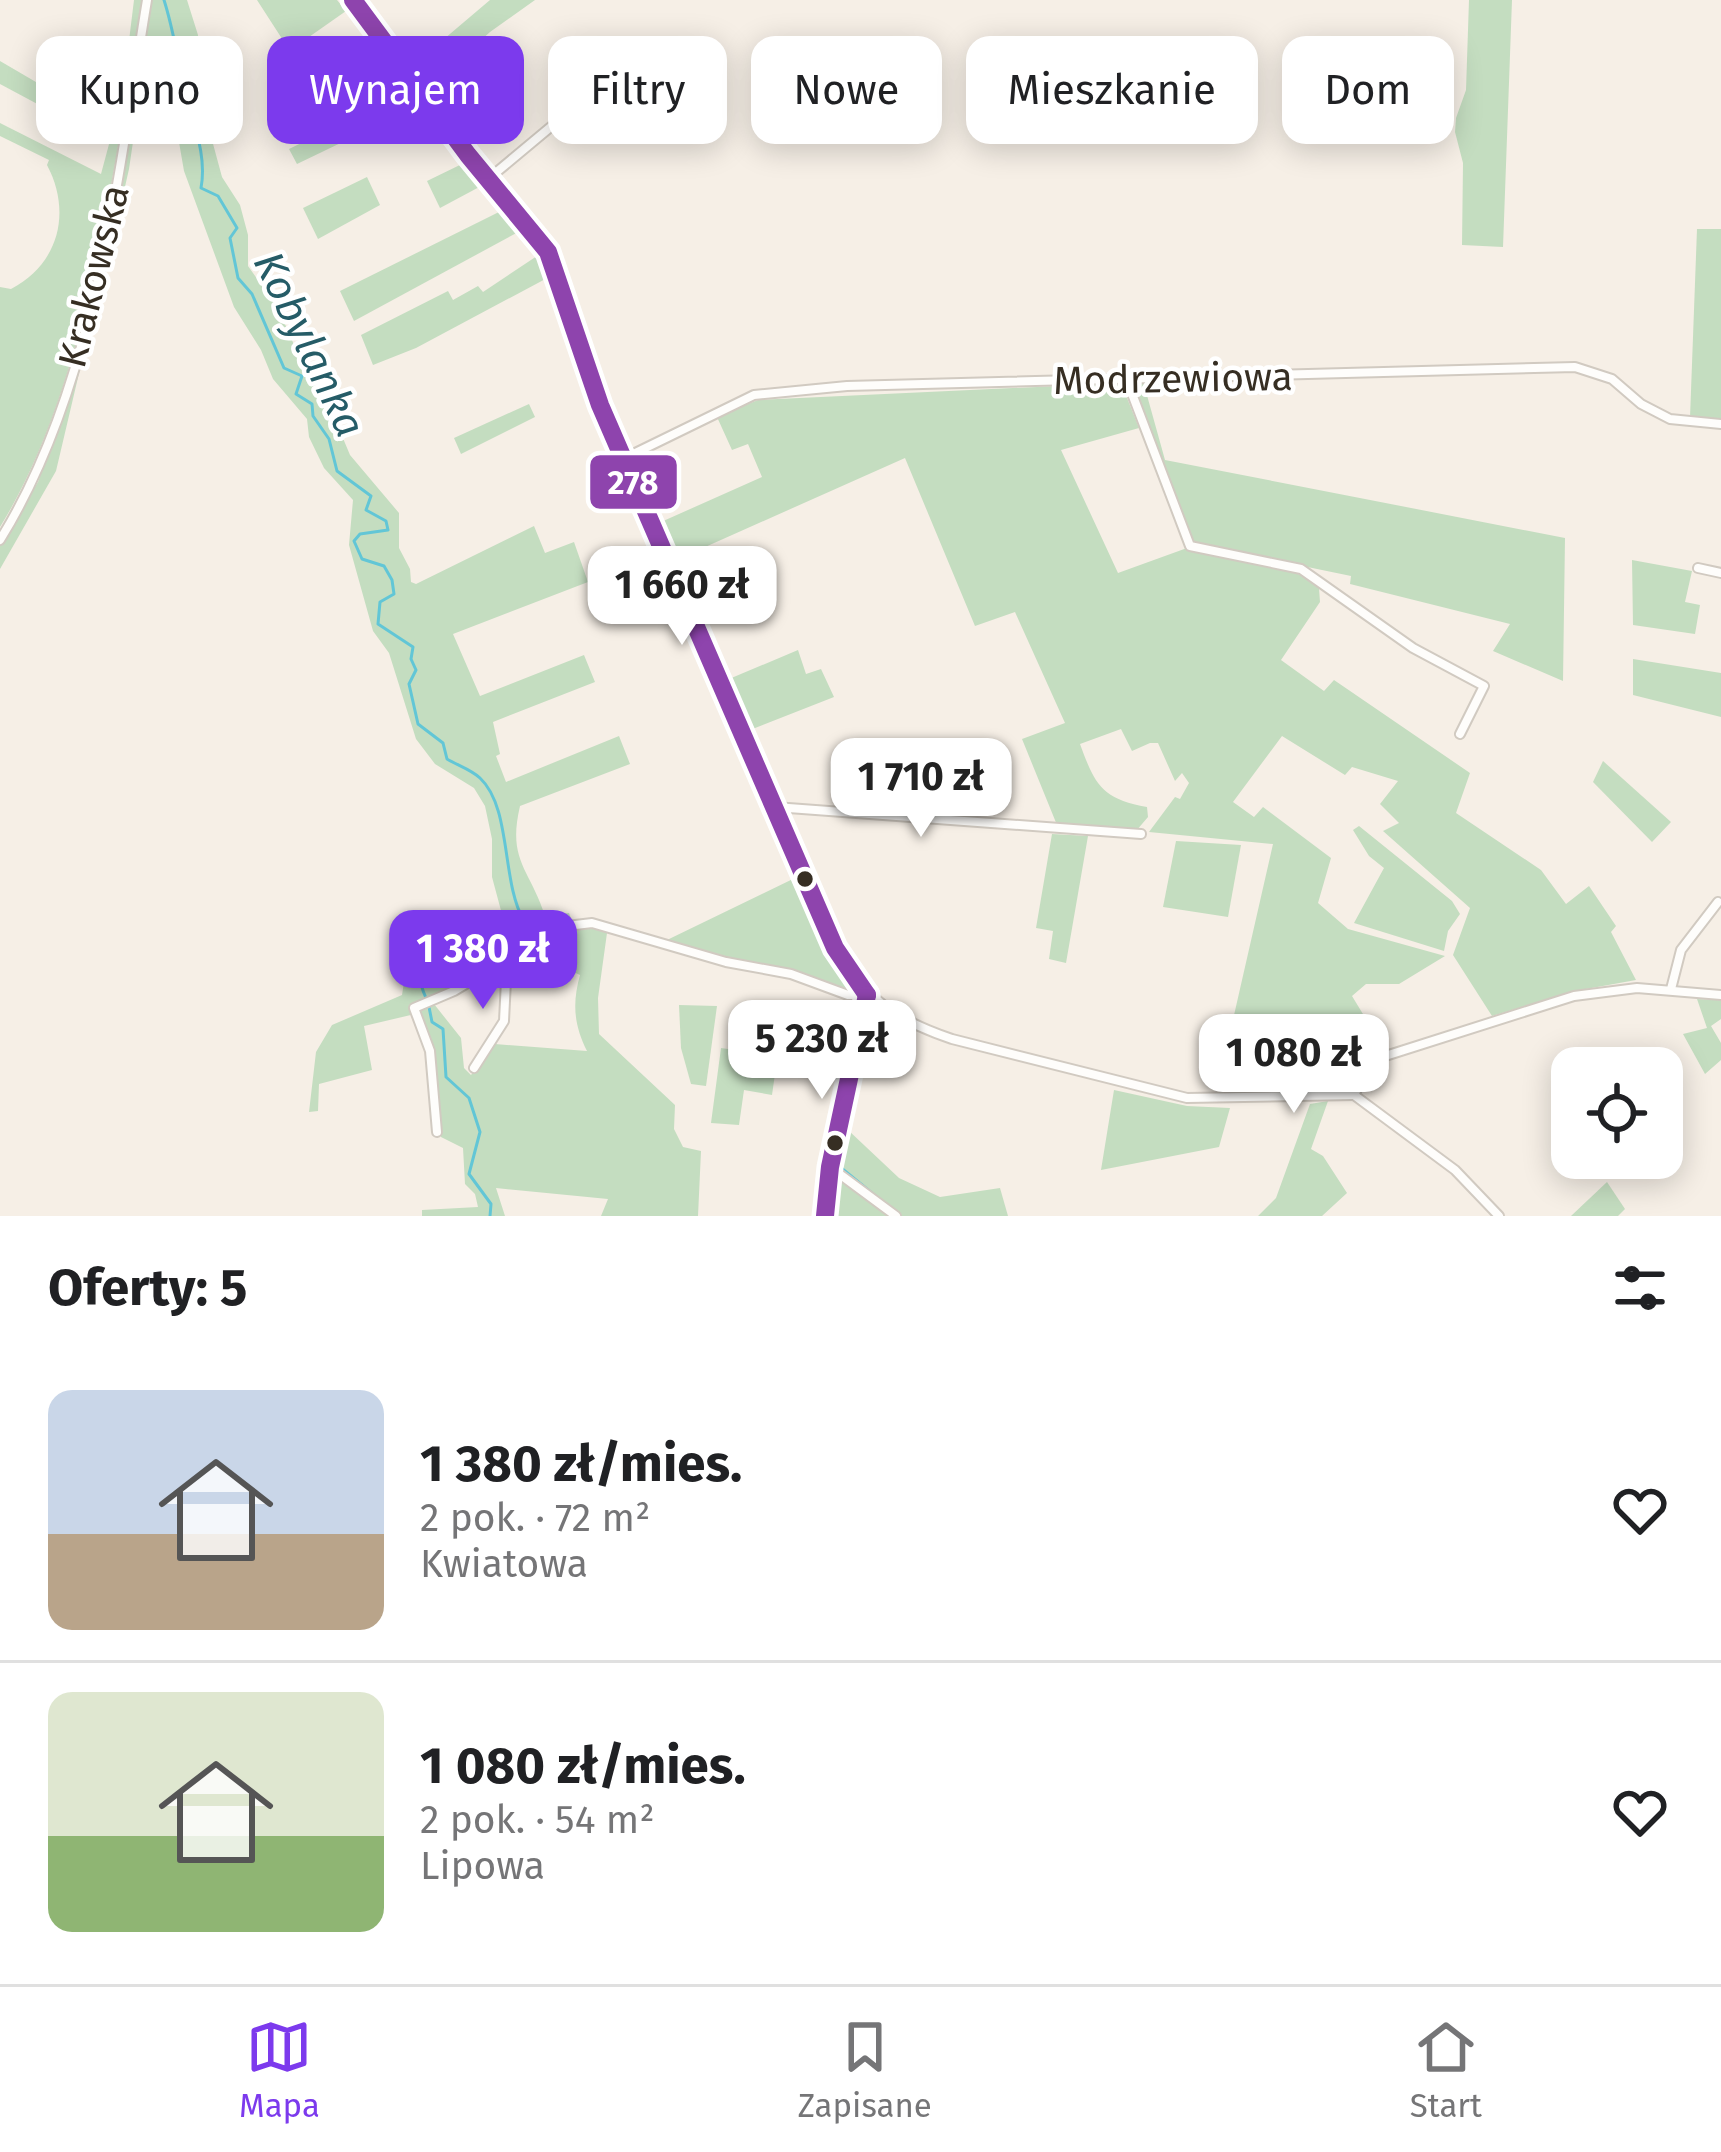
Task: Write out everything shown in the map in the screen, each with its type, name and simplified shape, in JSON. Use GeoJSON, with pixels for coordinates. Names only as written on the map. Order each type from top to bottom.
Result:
{"type":"FeatureCollection","features":[{"type":"Feature","properties":{"kind":"street","name":"Krakowska"},"geometry":{"type":"LineString","coordinates":[[0,540],[50,446],[95,290],[147,0]]}},
{"type":"Feature","properties":{"kind":"street"},"geometry":{"type":"LineString","coordinates":[[353,0],[487,180],[548,252],[600,405],[835,948],[867,995],[952,1039],[1187,1098],[1354,1095],[1455,1170],[1499,1216]]}},
{"type":"Feature","properties":{"kind":"street"},"geometry":{"type":"LineString","coordinates":[[487,180],[548,130]]}},
{"type":"Feature","properties":{"kind":"street","name":"Modrzewiowa"},"geometry":{"type":"LineString","coordinates":[[625,458],[754,395],[873,385],[1575,367],[1612,379],[1641,404],[1670,419],[1721,424]]}},
{"type":"Feature","properties":{"kind":"street"},"geometry":{"type":"LineString","coordinates":[[1126,378],[1190,546],[1300,569],[1413,648],[1484,686],[1460,734]]}},
{"type":"Feature","properties":{"kind":"street"},"geometry":{"type":"LineString","coordinates":[[1698,568],[1721,573]]}},
{"type":"Feature","properties":{"kind":"street"},"geometry":{"type":"LineString","coordinates":[[774,806],[1141,834]]}},
{"type":"Feature","properties":{"kind":"street"},"geometry":{"type":"LineString","coordinates":[[1671,989],[1681,950],[1718,902]]}},
{"type":"Feature","properties":{"kind":"street"},"geometry":{"type":"LineString","coordinates":[[436,1132],[430,1051],[414,1008],[567,926],[592,923],[726,962],[790,974],[848,995],[867,995]]}},
{"type":"Feature","properties":{"kind":"street"},"geometry":{"type":"LineString","coordinates":[[473,1068],[504,1021],[507,960]]}},
{"type":"Feature","properties":{"kind":"street"},"geometry":{"type":"LineString","coordinates":[[1354,1095],[1369,1066],[1395,1050],[1555,1000],[1637,988],[1721,995]]}},
{"type":"Feature","properties":{"kind":"street"},"geometry":{"type":"LineString","coordinates":[[825,1216],[830,1167],[867,995]]}},
{"type":"Feature","properties":{"kind":"street"},"geometry":{"type":"LineString","coordinates":[[830,1167],[896,1216]]}},
{"type":"Feature","properties":{"kind":"green space"},"geometry":{"type":"Polygon","coordinates":[[[134,0],[142,0],[136,36],[130,36],[134,0]]]}},
{"type":"Feature","properties":{"kind":"green space"},"geometry":{"type":"Polygon","coordinates":[[[150,0],[187,0],[198,36],[143,36],[150,0]]]}},
{"type":"Feature","properties":{"kind":"green space"},"geometry":{"type":"Polygon","coordinates":[[[257,0],[337,0],[346,11],[310,36],[280,36],[257,0]]]}},
{"type":"Feature","properties":{"kind":"green space"},"geometry":{"type":"Polygon","coordinates":[[[490,0],[535,0],[486,36],[448,36],[490,0]]]}},
{"type":"Feature","properties":{"kind":"green space"},"geometry":{"type":"Polygon","coordinates":[[[1469,0],[1512,0],[1503,247],[1462,245],[1463,163],[1455,132],[1466,90],[1469,0]]]}},
{"type":"Feature","properties":{"kind":"green space"},"geometry":{"type":"Polygon","coordinates":[[[0,61],[36,82],[36,103],[0,84],[0,61]]]}},
{"type":"Feature","properties":{"kind":"green space"},"geometry":{"type":"Polygon","coordinates":[[[0,123],[101,174],[109,144],[118,144],[77,341],[31,469],[0,527],[0,287],[11,289],[40,266],[56,235],[59,201],[49,160],[0,136],[0,123]]]}},
{"type":"Feature","properties":{"kind":"green space"},"geometry":{"type":"Polygon","coordinates":[[[123,144],[133,144],[94,324],[89,323],[123,144]]]}},
{"type":"Feature","properties":{"kind":"green space"},"geometry":{"type":"Polygon","coordinates":[[[179,144],[213,144],[222,177],[240,205],[248,235],[248,266],[278,308],[298,354],[317,376],[350,455],[399,513],[399,548],[411,582],[416,584],[534,526],[545,553],[574,542],[588,582],[453,634],[480,696],[584,655],[595,682],[493,722],[500,754],[496,756],[506,782],[619,736],[630,764],[520,806],[518,853],[545,916],[569,913],[572,921],[539,935],[471,981],[413,1006],[415,1014],[364,1026],[372,1070],[319,1084],[318,1111],[309,1112],[316,1052],[332,1025],[402,995],[408,956],[425,942],[446,940],[503,918],[492,877],[492,839],[485,806],[474,788],[435,764],[416,739],[389,653],[373,631],[349,545],[353,500],[324,468],[309,437],[307,419],[273,379],[234,307],[184,171],[179,144]]]}},
{"type":"Feature","properties":{"kind":"green space"},"geometry":{"type":"Polygon","coordinates":[[[299,144],[339,144],[297,164],[289,149],[299,144]]]}},
{"type":"Feature","properties":{"kind":"green space"},"geometry":{"type":"Polygon","coordinates":[[[464,163],[483,185],[440,208],[427,181],[464,163]]]}},
{"type":"Feature","properties":{"kind":"green space"},"geometry":{"type":"Polygon","coordinates":[[[367,177],[380,205],[318,239],[303,208],[367,177]]]}},
{"type":"Feature","properties":{"kind":"green space"},"geometry":{"type":"Polygon","coordinates":[[[503,210],[522,230],[354,321],[340,291],[503,210]]]}},
{"type":"Feature","properties":{"kind":"green space"},"geometry":{"type":"Polygon","coordinates":[[[1697,229],[1721,229],[1721,421],[1690,418],[1697,229]]]}},
{"type":"Feature","properties":{"kind":"green space"},"geometry":{"type":"Polygon","coordinates":[[[540,254],[551,276],[416,348],[373,365],[361,335],[448,291],[453,300],[478,286],[483,292],[540,254]]]}},
{"type":"Feature","properties":{"kind":"green space"},"geometry":{"type":"Polygon","coordinates":[[[76,368],[80,369],[56,471],[0,569],[0,544],[38,482],[76,368]]]}},
{"type":"Feature","properties":{"kind":"green space"},"geometry":{"type":"Polygon","coordinates":[[[1137,381],[1143,381],[1165,460],[1565,538],[1563,681],[1493,651],[1510,624],[1350,584],[1351,576],[1192,543],[1136,394],[1137,381]]]}},
{"type":"Feature","properties":{"kind":"green space"},"geometry":{"type":"Polygon","coordinates":[[[1121,383],[1139,428],[1061,450],[1118,573],[1187,548],[1294,571],[1319,588],[1320,602],[1281,660],[1324,691],[1334,680],[1470,773],[1456,813],[1541,870],[1566,904],[1589,886],[1616,926],[1611,932],[1636,980],[1575,991],[1492,1016],[1453,955],[1470,908],[1383,831],[1399,823],[1380,804],[1398,781],[1352,767],[1345,775],[1282,736],[1233,802],[1254,817],[1263,807],[1331,858],[1318,903],[1348,929],[1445,956],[1399,984],[1366,984],[1352,996],[1383,1047],[1371,1053],[1309,1016],[1295,1051],[1266,1042],[1268,1034],[1232,1024],[1273,844],[1149,832],[1189,783],[1182,773],[1175,781],[1158,743],[1132,751],[1121,729],[1080,744],[1102,788],[1120,800],[1147,807],[1148,817],[1136,831],[1057,825],[1022,739],[1065,723],[1015,612],[975,626],[905,458],[676,560],[661,522],[762,477],[748,444],[732,450],[717,417],[758,400],[1121,383]]]}},
{"type":"Feature","properties":{"kind":"green space"},"geometry":{"type":"Polygon","coordinates":[[[529,404],[535,417],[461,454],[454,438],[529,404]]]}},
{"type":"Feature","properties":{"kind":"green space"},"geometry":{"type":"Polygon","coordinates":[[[1632,560],[1692,571],[1685,602],[1700,605],[1695,634],[1633,625],[1632,560]]]}},
{"type":"Feature","properties":{"kind":"green space"},"geometry":{"type":"Polygon","coordinates":[[[798,650],[806,674],[821,669],[834,697],[750,730],[729,679],[798,650]]]}},
{"type":"Feature","properties":{"kind":"green space"},"geometry":{"type":"Polygon","coordinates":[[[1633,659],[1721,673],[1721,717],[1633,695],[1633,659]]]}},
{"type":"Feature","properties":{"kind":"green space"},"geometry":{"type":"Polygon","coordinates":[[[1603,761],[1671,822],[1652,842],[1593,782],[1603,761]]]}},
{"type":"Feature","properties":{"kind":"green space"},"geometry":{"type":"Polygon","coordinates":[[[1359,826],[1452,901],[1460,914],[1448,931],[1444,951],[1354,923],[1384,868],[1369,856],[1353,830],[1359,826]]]}},
{"type":"Feature","properties":{"kind":"green space"},"geometry":{"type":"Polygon","coordinates":[[[1052,834],[1088,836],[1066,963],[1049,959],[1053,931],[1036,928],[1052,834]]]}},
{"type":"Feature","properties":{"kind":"green space"},"geometry":{"type":"Polygon","coordinates":[[[1176,841],[1241,845],[1228,917],[1163,907],[1176,841]]]}},
{"type":"Feature","properties":{"kind":"green space"},"geometry":{"type":"Polygon","coordinates":[[[797,877],[827,951],[852,991],[667,940],[797,877]]]}},
{"type":"Feature","properties":{"kind":"green space"},"geometry":{"type":"Polygon","coordinates":[[[592,927],[607,933],[598,998],[599,1034],[675,1105],[674,1129],[683,1147],[701,1151],[698,1216],[601,1216],[608,1199],[496,1188],[505,1216],[422,1216],[422,1210],[478,1207],[475,1194],[465,1184],[463,1148],[441,1137],[433,1047],[419,1011],[434,1004],[461,1038],[464,1068],[471,1075],[495,1044],[587,1051],[576,1014],[580,975],[560,966],[538,944],[563,930],[592,927]]]}},
{"type":"Feature","properties":{"kind":"green space"},"geometry":{"type":"Polygon","coordinates":[[[1697,999],[1721,1000],[1721,1019],[1711,1026],[1721,1043],[1721,1060],[1705,1074],[1683,1034],[1707,1028],[1697,999]]]}},
{"type":"Feature","properties":{"kind":"green space"},"geometry":{"type":"Polygon","coordinates":[[[679,1005],[717,1006],[706,1086],[691,1084],[681,1048],[679,1005]]]}},
{"type":"Feature","properties":{"kind":"green space"},"geometry":{"type":"Polygon","coordinates":[[[752,1035],[780,1039],[772,1095],[744,1090],[739,1125],[711,1123],[721,1048],[748,1052],[752,1035]]]}},
{"type":"Feature","properties":{"kind":"green space"},"geometry":{"type":"Polygon","coordinates":[[[1114,1090],[1187,1106],[1230,1108],[1219,1147],[1101,1170],[1114,1090]]]}},
{"type":"Feature","properties":{"kind":"green space"},"geometry":{"type":"Polygon","coordinates":[[[1328,1101],[1311,1149],[1323,1156],[1347,1193],[1322,1216],[1258,1216],[1276,1198],[1310,1104],[1328,1101]]]}},
{"type":"Feature","properties":{"kind":"green space"},"geometry":{"type":"Polygon","coordinates":[[[848,1130],[899,1178],[940,1197],[1000,1188],[1008,1216],[900,1216],[839,1169],[848,1130]]]}},
{"type":"Feature","properties":{"kind":"green space"},"geometry":{"type":"Polygon","coordinates":[[[836,1175],[891,1216],[830,1216],[836,1175]]]}},
{"type":"Feature","properties":{"kind":"green space"},"geometry":{"type":"Polygon","coordinates":[[[1607,1182],[1625,1209],[1618,1216],[1571,1216],[1607,1182]]]}},
{"type":"Feature","properties":{"kind":"waterway","name":"Kobylanka"},"geometry":{"type":"LineString","coordinates":[[164,0],[199,141],[201,188],[218,196],[237,228],[230,238],[238,278],[252,294],[284,368],[302,376],[296,394],[312,404],[313,416],[329,439],[337,471],[371,496],[366,510],[386,521],[388,530],[360,534],[354,541],[362,559],[384,566],[392,580],[394,594],[380,602],[378,624],[413,647],[416,670],[409,684],[418,724],[443,743],[447,759],[480,778],[490,791],[502,826],[512,886],[524,921],[490,928],[449,950],[435,947],[420,970],[426,998]]}},
{"type":"Feature","properties":{"kind":"waterway","name":"Kobylanka"},"geometry":{"type":"LineString","coordinates":[[429,1007],[432,1022],[443,1029],[446,1077],[469,1098],[480,1132],[469,1174],[491,1204],[490,1216]]}},
{"type":"Feature","properties":{"kind":"waterway"},"geometry":{"type":"LineString","coordinates":[[839,1167],[866,1024]]}},
{"type":"Feature","properties":{"kind":"waterway"},"geometry":{"type":"LineString","coordinates":[[840,1167],[884,1203]]}},
{"type":"Feature","properties":{"kind":"waterway"},"geometry":{"type":"LineString","coordinates":[[832,1216],[836,1176]]}},
{"type":"Feature","properties":{"kind":"transit line","name":"278"},"geometry":{"type":"LineString","coordinates":[[353,0],[468,155],[548,252],[600,405],[835,948],[867,995]]}},
{"type":"Feature","properties":{"kind":"transit line","name":"278"},"geometry":{"type":"LineString","coordinates":[[825,1216],[830,1167],[867,995]]}}]}
